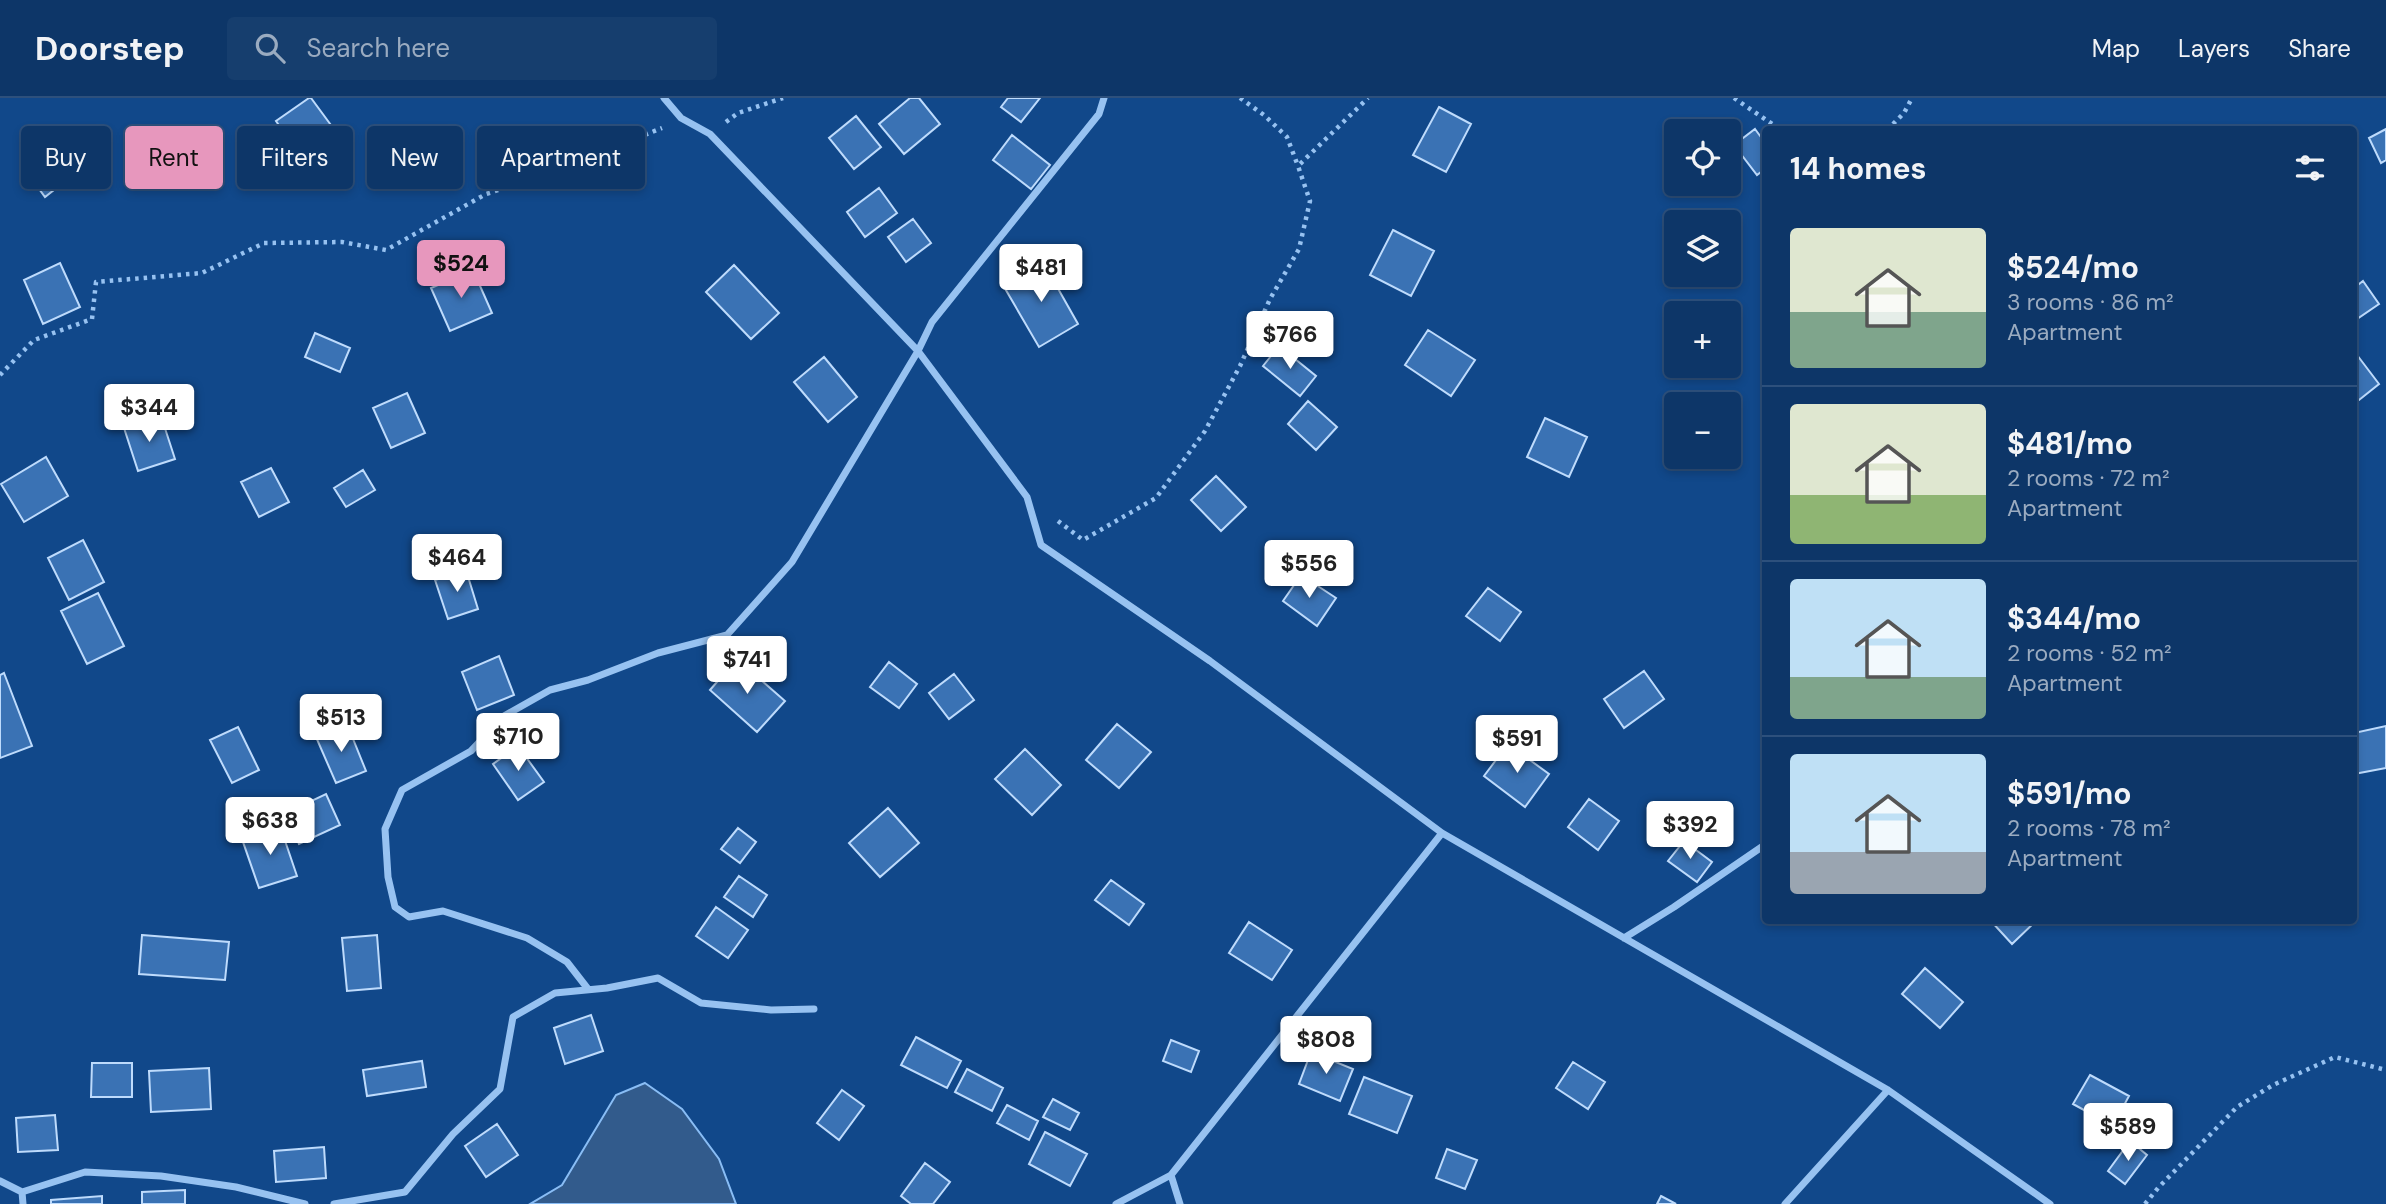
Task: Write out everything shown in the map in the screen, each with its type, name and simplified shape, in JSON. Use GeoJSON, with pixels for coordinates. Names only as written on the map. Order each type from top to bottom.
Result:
{"type":"FeatureCollection","features":[{"type":"Feature","properties":{"kind":"street"},"geometry":{"type":"LineString","coordinates":[[663,98],[681,118],[709,134],[918,351],[1027,497],[1041,545],[1210,661],[1442,833],[1888,1090],[2050,1204]]}},
{"type":"Feature","properties":{"kind":"street"},"geometry":{"type":"LineString","coordinates":[[588,989],[567,962],[527,938],[443,911],[409,917],[395,907],[387,877],[385,829],[402,790],[471,751],[504,716],[550,690],[588,680],[658,653],[727,635],[792,562],[918,351],[932,322],[1099,114],[1104,98]]}},
{"type":"Feature","properties":{"kind":"street"},"geometry":{"type":"LineString","coordinates":[[1116,1204],[1171,1175],[1442,833]]}},
{"type":"Feature","properties":{"kind":"street"},"geometry":{"type":"LineString","coordinates":[[1624,938],[1762,847]]}},
{"type":"Feature","properties":{"kind":"street"},"geometry":{"type":"LineString","coordinates":[[334,1204],[405,1192],[453,1134],[500,1088],[513,1017],[555,993],[607,988],[658,978],[701,1003],[771,1010],[814,1009]]}},
{"type":"Feature","properties":{"kind":"street"},"geometry":{"type":"LineString","coordinates":[[1785,1204],[1888,1090]]}},
{"type":"Feature","properties":{"kind":"street"},"geometry":{"type":"LineString","coordinates":[[0,1181],[22,1192],[85,1172],[162,1176],[236,1187],[305,1204]]}},
{"type":"Feature","properties":{"kind":"street"},"geometry":{"type":"LineString","coordinates":[[1171,1175],[1180,1204]]}},
{"type":"Feature","properties":{"kind":"street"},"geometry":{"type":"LineString","coordinates":[[22,1192],[23,1204]]}},
{"type":"Feature","properties":{"kind":"path"},"geometry":{"type":"LineString","coordinates":[[709,134],[738,113],[782,98]]}},
{"type":"Feature","properties":{"kind":"path"},"geometry":{"type":"LineString","coordinates":[[1027,497],[1083,540],[1156,498],[1205,431],[1240,366],[1270,299],[1299,249],[1310,201],[1287,137],[1264,115],[1240,98]]}},
{"type":"Feature","properties":{"kind":"path"},"geometry":{"type":"LineString","coordinates":[[1298,166],[1368,98]]}},
{"type":"Feature","properties":{"kind":"path"},"geometry":{"type":"LineString","coordinates":[[1734,98],[1775,126]]}},
{"type":"Feature","properties":{"kind":"path"},"geometry":{"type":"LineString","coordinates":[[1890,126],[1904,113],[1912,98]]}},
{"type":"Feature","properties":{"kind":"path"},"geometry":{"type":"LineString","coordinates":[[0,375],[34,340],[92,319],[96,282],[202,273],[264,243],[342,242],[386,250],[486,194],[581,164],[601,149],[655,132],[681,118]]}},
{"type":"Feature","properties":{"kind":"path"},"geometry":{"type":"LineString","coordinates":[[2145,1204],[2237,1107],[2273,1085],[2335,1057],[2386,1070]]}},
{"type":"Feature","properties":{"kind":"water"},"geometry":{"type":"Polygon","coordinates":[[[645,1083],[682,1109],[719,1159],[736,1204],[530,1204],[562,1185],[616,1095],[645,1083]]]}},
{"type":"Feature","properties":{"kind":"building"},"geometry":{"type":"Polygon","coordinates":[[[311,98],[332,126],[280,126],[276,121],[311,98]]]}},
{"type":"Feature","properties":{"kind":"building"},"geometry":{"type":"Polygon","coordinates":[[[910,98],[919,98],[940,124],[904,154],[879,124],[910,98]]]}},
{"type":"Feature","properties":{"kind":"building"},"geometry":{"type":"Polygon","coordinates":[[[1008,98],[1040,98],[1021,122],[1001,107],[1008,98]]]}},
{"type":"Feature","properties":{"kind":"building"},"geometry":{"type":"Polygon","coordinates":[[[1439,107],[1471,124],[1446,172],[1413,155],[1439,107]]]}},
{"type":"Feature","properties":{"kind":"building"},"geometry":{"type":"Polygon","coordinates":[[[856,116],[881,147],[854,169],[829,138],[856,116]]]}},
{"type":"Feature","properties":{"kind":"building"},"geometry":{"type":"Polygon","coordinates":[[[1755,129],[1762,139],[1762,171],[1757,175],[1741,154],[1741,140],[1755,129]]]}},
{"type":"Feature","properties":{"kind":"building"},"geometry":{"type":"Polygon","coordinates":[[[2386,129],[2386,160],[2381,163],[2369,138],[2386,129]]]}},
{"type":"Feature","properties":{"kind":"building"},"geometry":{"type":"Polygon","coordinates":[[[1012,135],[1050,165],[1031,189],[993,160],[1012,135]]]}},
{"type":"Feature","properties":{"kind":"building"},"geometry":{"type":"Polygon","coordinates":[[[879,188],[897,213],[865,237],[847,212],[879,188]]]}},
{"type":"Feature","properties":{"kind":"building"},"geometry":{"type":"Polygon","coordinates":[[[39,189],[55,189],[45,197],[39,189]]]}},
{"type":"Feature","properties":{"kind":"building"},"geometry":{"type":"Polygon","coordinates":[[[913,219],[931,243],[906,262],[888,237],[913,219]]]}},
{"type":"Feature","properties":{"kind":"building"},"geometry":{"type":"Polygon","coordinates":[[[1393,230],[1434,251],[1411,296],[1370,275],[1393,230]]]}},
{"type":"Feature","properties":{"kind":"building"},"geometry":{"type":"Polygon","coordinates":[[[1043,262],[1078,324],[1039,347],[1003,285],[1043,262]]]}},
{"type":"Feature","properties":{"kind":"building"},"geometry":{"type":"Polygon","coordinates":[[[60,263],[80,307],[43,324],[24,280],[60,263]]]}},
{"type":"Feature","properties":{"kind":"building"},"geometry":{"type":"Polygon","coordinates":[[[734,265],[779,313],[751,339],[706,292],[734,265]]]}},
{"type":"Feature","properties":{"kind":"building"},"geometry":{"type":"Polygon","coordinates":[[[473,270],[492,313],[450,331],[431,288],[473,270]]]}},
{"type":"Feature","properties":{"kind":"building"},"geometry":{"type":"Polygon","coordinates":[[[2363,281],[2379,304],[2357,319],[2357,286],[2363,281]]]}},
{"type":"Feature","properties":{"kind":"building"},"geometry":{"type":"Polygon","coordinates":[[[1428,330],[1475,360],[1451,396],[1405,365],[1428,330]]]}},
{"type":"Feature","properties":{"kind":"building"},"geometry":{"type":"Polygon","coordinates":[[[315,333],[350,348],[340,372],[305,357],[315,333]]]}},
{"type":"Feature","properties":{"kind":"building"},"geometry":{"type":"Polygon","coordinates":[[[1279,346],[1316,376],[1300,396],[1263,366],[1279,346]]]}},
{"type":"Feature","properties":{"kind":"building"},"geometry":{"type":"Polygon","coordinates":[[[2357,355],[2379,384],[2357,402],[2357,355]]]}},
{"type":"Feature","properties":{"kind":"building"},"geometry":{"type":"Polygon","coordinates":[[[824,357],[857,397],[828,422],[794,382],[824,357]]]}},
{"type":"Feature","properties":{"kind":"building"},"geometry":{"type":"Polygon","coordinates":[[[407,393],[425,433],[391,448],[373,408],[407,393]]]}},
{"type":"Feature","properties":{"kind":"building"},"geometry":{"type":"Polygon","coordinates":[[[1308,401],[1337,427],[1316,450],[1288,424],[1308,401]]]}},
{"type":"Feature","properties":{"kind":"building"},"geometry":{"type":"Polygon","coordinates":[[[161,416],[175,459],[138,471],[124,428],[161,416]]]}},
{"type":"Feature","properties":{"kind":"building"},"geometry":{"type":"Polygon","coordinates":[[[1545,418],[1587,437],[1569,477],[1527,457],[1545,418]]]}},
{"type":"Feature","properties":{"kind":"building"},"geometry":{"type":"Polygon","coordinates":[[[46,457],[68,496],[24,522],[1,484],[46,457]]]}},
{"type":"Feature","properties":{"kind":"building"},"geometry":{"type":"Polygon","coordinates":[[[271,468],[289,502],[259,517],[241,482],[271,468]]]}},
{"type":"Feature","properties":{"kind":"building"},"geometry":{"type":"Polygon","coordinates":[[[363,470],[375,490],[346,507],[334,488],[363,470]]]}},
{"type":"Feature","properties":{"kind":"building"},"geometry":{"type":"Polygon","coordinates":[[[1216,476],[1246,507],[1221,531],[1191,500],[1216,476]]]}},
{"type":"Feature","properties":{"kind":"building"},"geometry":{"type":"Polygon","coordinates":[[[83,540],[104,582],[69,600],[48,558],[83,540]]]}},
{"type":"Feature","properties":{"kind":"building"},"geometry":{"type":"Polygon","coordinates":[[[466,570],[478,609],[448,619],[435,580],[466,570]]]}},
{"type":"Feature","properties":{"kind":"building"},"geometry":{"type":"Polygon","coordinates":[[[1301,575],[1336,598],[1317,626],[1283,601],[1301,575]]]}},
{"type":"Feature","properties":{"kind":"building"},"geometry":{"type":"Polygon","coordinates":[[[1488,588],[1521,612],[1500,641],[1466,616],[1488,588]]]}},
{"type":"Feature","properties":{"kind":"building"},"geometry":{"type":"Polygon","coordinates":[[[98,593],[124,646],[87,664],[61,611],[98,593]]]}},
{"type":"Feature","properties":{"kind":"building"},"geometry":{"type":"Polygon","coordinates":[[[499,656],[514,695],[477,710],[462,672],[499,656]]]}},
{"type":"Feature","properties":{"kind":"building"},"geometry":{"type":"Polygon","coordinates":[[[737,659],[785,701],[757,732],[710,690],[737,659]]]}},
{"type":"Feature","properties":{"kind":"building"},"geometry":{"type":"Polygon","coordinates":[[[889,662],[917,684],[899,708],[870,687],[889,662]]]}},
{"type":"Feature","properties":{"kind":"building"},"geometry":{"type":"Polygon","coordinates":[[[1644,671],[1664,699],[1624,728],[1604,699],[1644,671]]]}},
{"type":"Feature","properties":{"kind":"building"},"geometry":{"type":"Polygon","coordinates":[[[4,673],[32,746],[0,758],[0,675],[4,673]]]}},
{"type":"Feature","properties":{"kind":"building"},"geometry":{"type":"Polygon","coordinates":[[[954,674],[974,700],[949,719],[929,693],[954,674]]]}},
{"type":"Feature","properties":{"kind":"building"},"geometry":{"type":"Polygon","coordinates":[[[347,724],[366,771],[336,783],[316,737],[347,724]]]}},
{"type":"Feature","properties":{"kind":"building"},"geometry":{"type":"Polygon","coordinates":[[[1117,724],[1151,752],[1119,788],[1086,760],[1117,724]]]}},
{"type":"Feature","properties":{"kind":"building"},"geometry":{"type":"Polygon","coordinates":[[[2386,726],[2386,768],[2357,773],[2357,732],[2386,726]]]}},
{"type":"Feature","properties":{"kind":"building"},"geometry":{"type":"Polygon","coordinates":[[[238,727],[259,770],[232,783],[210,740],[238,727]]]}},
{"type":"Feature","properties":{"kind":"building"},"geometry":{"type":"Polygon","coordinates":[[[1508,744],[1549,774],[1525,807],[1484,776],[1508,744]]]}},
{"type":"Feature","properties":{"kind":"building"},"geometry":{"type":"Polygon","coordinates":[[[518,746],[544,782],[518,800],[493,764],[518,746]]]}},
{"type":"Feature","properties":{"kind":"building"},"geometry":{"type":"Polygon","coordinates":[[[1025,749],[1061,785],[1032,815],[995,779],[1025,749]]]}},
{"type":"Feature","properties":{"kind":"building"},"geometry":{"type":"Polygon","coordinates":[[[326,794],[340,825],[299,844],[286,813],[326,794]]]}},
{"type":"Feature","properties":{"kind":"building"},"geometry":{"type":"Polygon","coordinates":[[[1589,799],[1619,821],[1598,850],[1568,827],[1589,799]]]}},
{"type":"Feature","properties":{"kind":"building"},"geometry":{"type":"Polygon","coordinates":[[[888,808],[919,843],[880,877],[849,843],[888,808]]]}},
{"type":"Feature","properties":{"kind":"building"},"geometry":{"type":"Polygon","coordinates":[[[280,826],[297,876],[259,888],[242,839],[280,826]]]}},
{"type":"Feature","properties":{"kind":"building"},"geometry":{"type":"Polygon","coordinates":[[[738,828],[756,842],[740,863],[721,849],[738,828]]]}},
{"type":"Feature","properties":{"kind":"building"},"geometry":{"type":"Polygon","coordinates":[[[1684,841],[1712,862],[1697,882],[1668,861],[1684,841]]]}},
{"type":"Feature","properties":{"kind":"building"},"geometry":{"type":"Polygon","coordinates":[[[739,876],[767,895],[753,917],[724,897],[739,876]]]}},
{"type":"Feature","properties":{"kind":"building"},"geometry":{"type":"Polygon","coordinates":[[[1111,880],[1144,904],[1129,925],[1095,900],[1111,880]]]}},
{"type":"Feature","properties":{"kind":"building"},"geometry":{"type":"Polygon","coordinates":[[[716,907],[748,930],[728,958],[696,936],[716,907]]]}},
{"type":"Feature","properties":{"kind":"building"},"geometry":{"type":"Polygon","coordinates":[[[1249,922],[1292,950],[1272,980],[1229,953],[1249,922]]]}},
{"type":"Feature","properties":{"kind":"building"},"geometry":{"type":"Polygon","coordinates":[[[1994,924],[2033,924],[2012,944],[1994,924]]]}},
{"type":"Feature","properties":{"kind":"building"},"geometry":{"type":"Polygon","coordinates":[[[142,935],[229,942],[225,980],[139,974],[142,935]]]}},
{"type":"Feature","properties":{"kind":"building"},"geometry":{"type":"Polygon","coordinates":[[[377,935],[381,988],[347,991],[342,938],[377,935]]]}},
{"type":"Feature","properties":{"kind":"building"},"geometry":{"type":"Polygon","coordinates":[[[1925,968],[1963,1002],[1940,1028],[1902,994],[1925,968]]]}},
{"type":"Feature","properties":{"kind":"building"},"geometry":{"type":"Polygon","coordinates":[[[591,1015],[603,1051],[565,1064],[554,1028],[591,1015]]]}},
{"type":"Feature","properties":{"kind":"building"},"geometry":{"type":"Polygon","coordinates":[[[916,1037],[961,1061],[947,1088],[901,1065],[916,1037]]]}},
{"type":"Feature","properties":{"kind":"building"},"geometry":{"type":"Polygon","coordinates":[[[1171,1040],[1199,1051],[1191,1072],[1163,1061],[1171,1040]]]}},
{"type":"Feature","properties":{"kind":"building"},"geometry":{"type":"Polygon","coordinates":[[[1311,1052],[1353,1069],[1340,1101],[1299,1084],[1311,1052]]]}},
{"type":"Feature","properties":{"kind":"building"},"geometry":{"type":"Polygon","coordinates":[[[422,1061],[426,1087],[367,1096],[363,1070],[422,1061]]]}},
{"type":"Feature","properties":{"kind":"building"},"geometry":{"type":"Polygon","coordinates":[[[1573,1062],[1605,1082],[1588,1109],[1556,1088],[1573,1062]]]}},
{"type":"Feature","properties":{"kind":"building"},"geometry":{"type":"Polygon","coordinates":[[[92,1063],[132,1063],[132,1097],[91,1097],[92,1063]]]}},
{"type":"Feature","properties":{"kind":"building"},"geometry":{"type":"Polygon","coordinates":[[[209,1068],[211,1109],[151,1112],[149,1071],[209,1068]]]}},
{"type":"Feature","properties":{"kind":"building"},"geometry":{"type":"Polygon","coordinates":[[[967,1069],[1003,1088],[992,1111],[955,1092],[967,1069]]]}},
{"type":"Feature","properties":{"kind":"building"},"geometry":{"type":"Polygon","coordinates":[[[2090,1075],[2129,1096],[2113,1126],[2073,1104],[2090,1075]]]}},
{"type":"Feature","properties":{"kind":"building"},"geometry":{"type":"Polygon","coordinates":[[[1364,1077],[1412,1096],[1397,1133],[1349,1114],[1364,1077]]]}},
{"type":"Feature","properties":{"kind":"building"},"geometry":{"type":"Polygon","coordinates":[[[842,1090],[864,1106],[839,1140],[817,1123],[842,1090]]]}},
{"type":"Feature","properties":{"kind":"building"},"geometry":{"type":"Polygon","coordinates":[[[1053,1099],[1079,1113],[1070,1130],[1043,1117],[1053,1099]]]}},
{"type":"Feature","properties":{"kind":"building"},"geometry":{"type":"Polygon","coordinates":[[[1007,1105],[1038,1121],[1029,1140],[997,1123],[1007,1105]]]}},
{"type":"Feature","properties":{"kind":"building"},"geometry":{"type":"Polygon","coordinates":[[[55,1115],[58,1150],[18,1152],[16,1118],[55,1115]]]}},
{"type":"Feature","properties":{"kind":"building"},"geometry":{"type":"Polygon","coordinates":[[[497,1124],[518,1155],[486,1177],[465,1146],[497,1124]]]}},
{"type":"Feature","properties":{"kind":"building"},"geometry":{"type":"Polygon","coordinates":[[[1045,1132],[1087,1154],[1070,1186],[1029,1164],[1045,1132]]]}},
{"type":"Feature","properties":{"kind":"building"},"geometry":{"type":"Polygon","coordinates":[[[2130,1141],[2147,1155],[2125,1184],[2108,1171],[2130,1141]]]}},
{"type":"Feature","properties":{"kind":"building"},"geometry":{"type":"Polygon","coordinates":[[[324,1147],[326,1178],[276,1182],[274,1151],[324,1147]]]}},
{"type":"Feature","properties":{"kind":"building"},"geometry":{"type":"Polygon","coordinates":[[[1447,1149],[1477,1160],[1465,1189],[1436,1178],[1447,1149]]]}},
{"type":"Feature","properties":{"kind":"building"},"geometry":{"type":"Polygon","coordinates":[[[925,1163],[950,1182],[933,1204],[911,1204],[901,1196],[925,1163]]]}},
{"type":"Feature","properties":{"kind":"building"},"geometry":{"type":"Polygon","coordinates":[[[185,1190],[185,1204],[142,1204],[142,1192],[185,1190]]]}},
{"type":"Feature","properties":{"kind":"building"},"geometry":{"type":"Polygon","coordinates":[[[102,1196],[102,1204],[51,1204],[51,1200],[102,1196]]]}},
{"type":"Feature","properties":{"kind":"building"},"geometry":{"type":"Polygon","coordinates":[[[1661,1196],[1676,1204],[1657,1204],[1661,1196]]]}}]}
